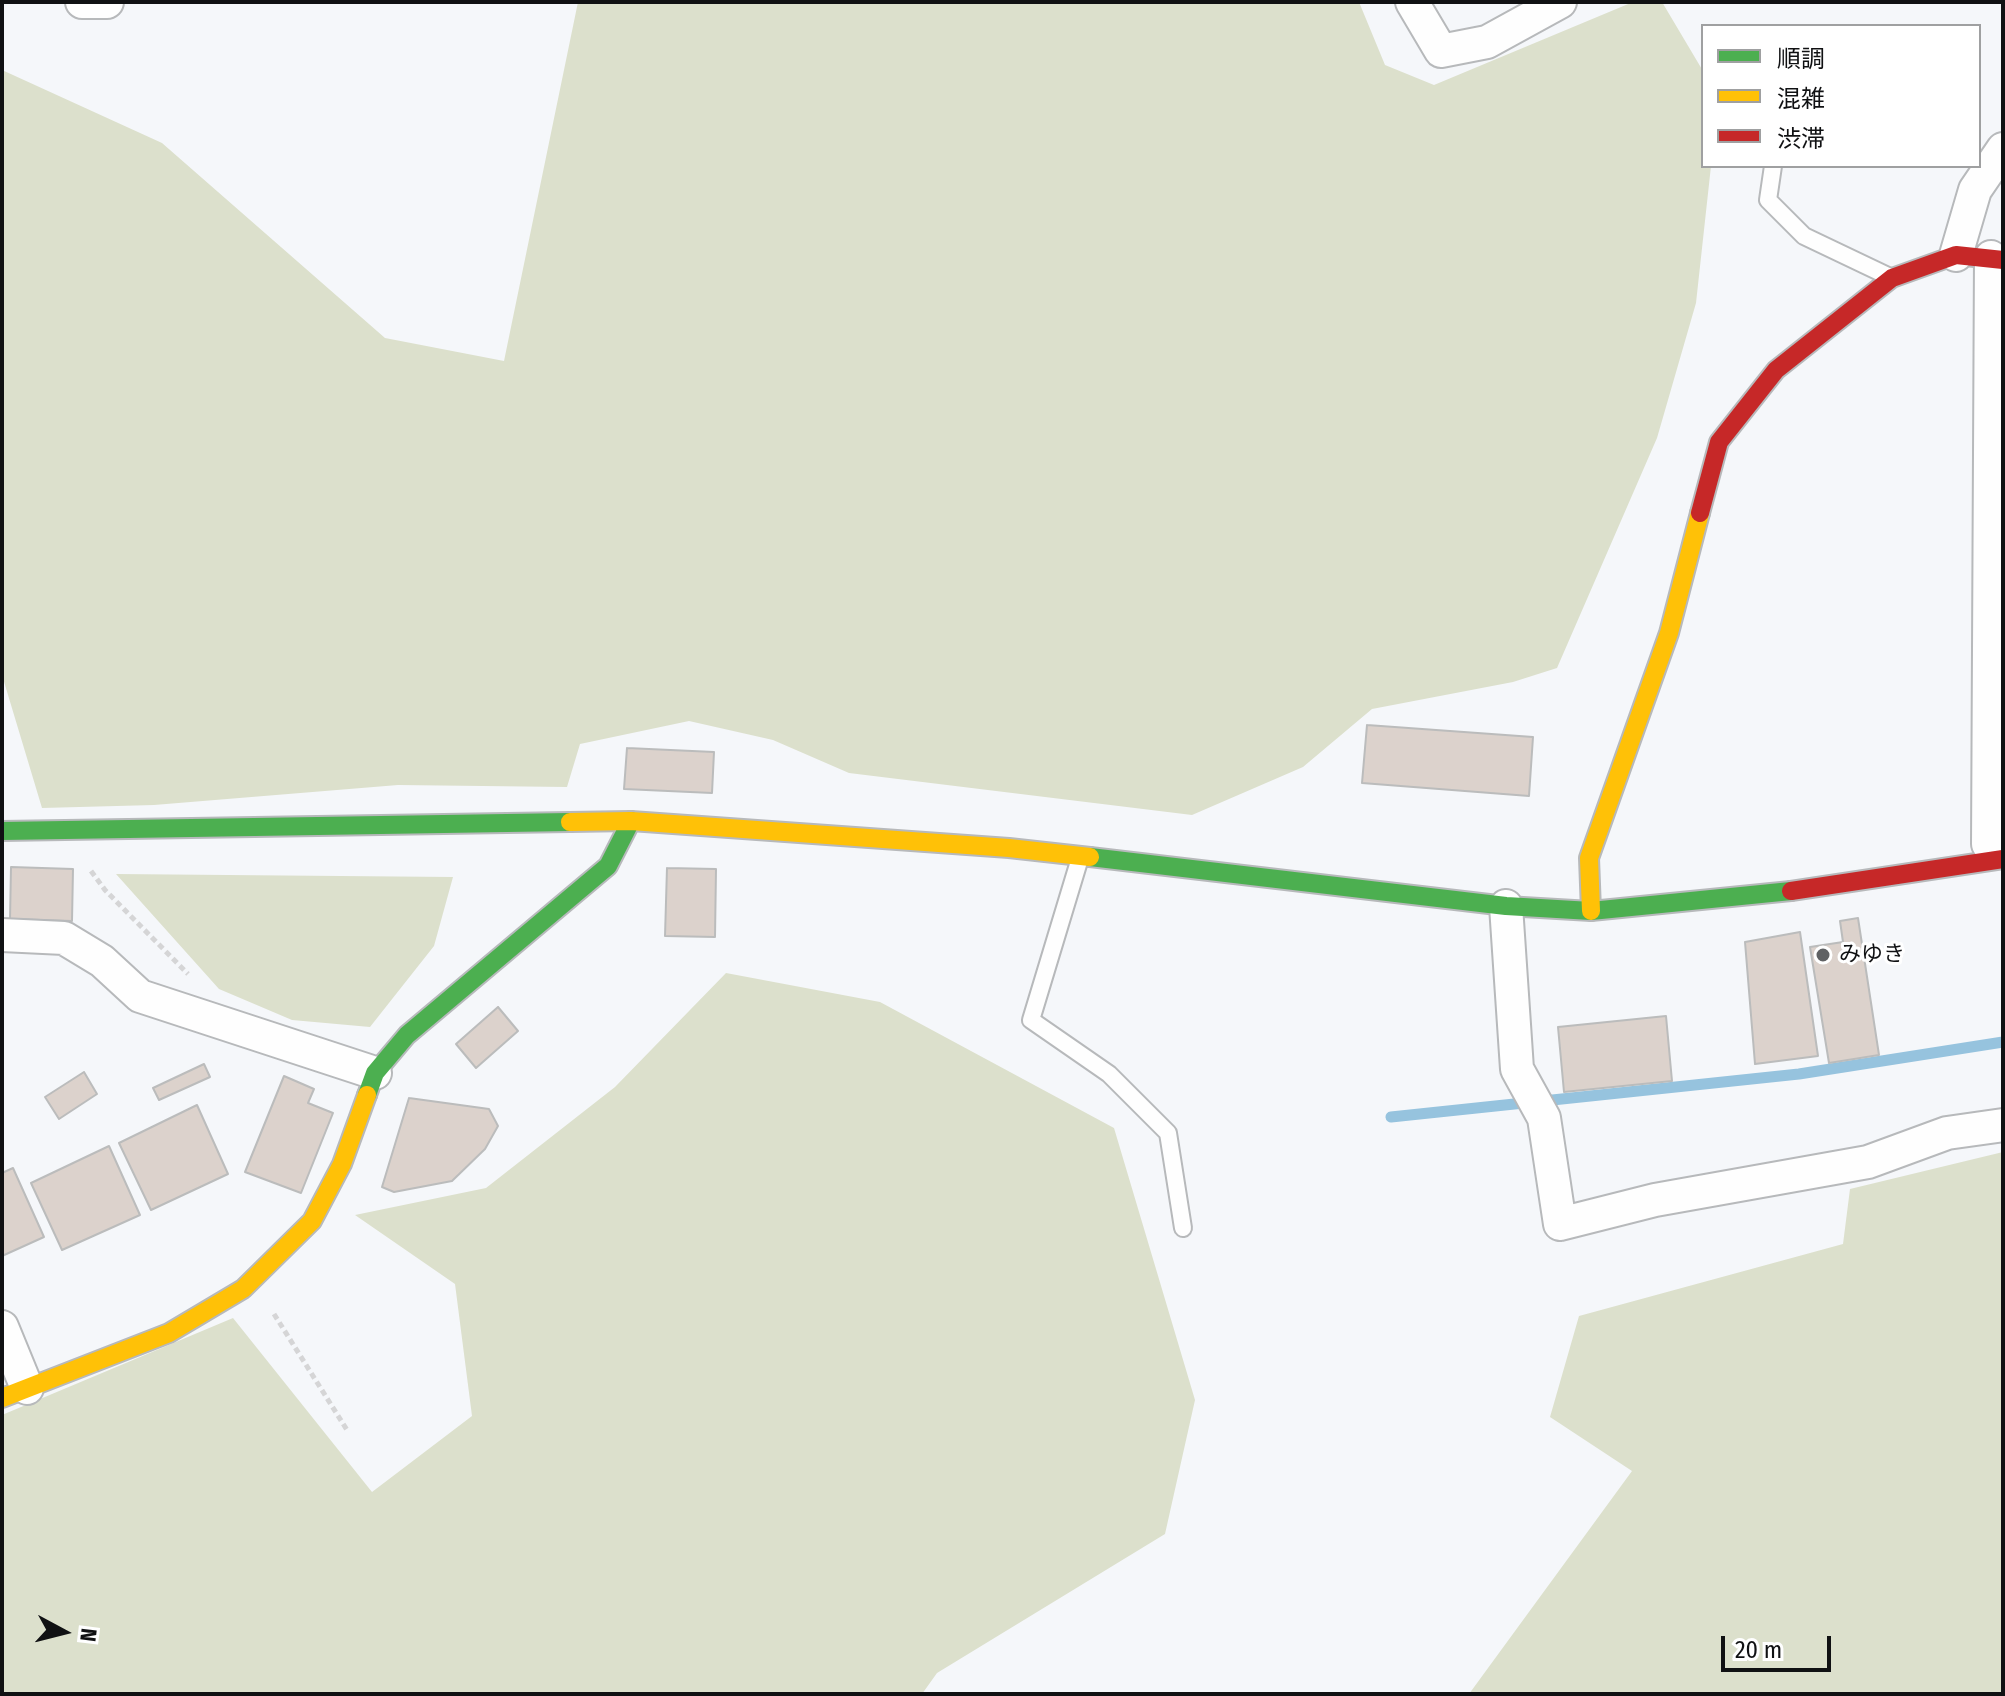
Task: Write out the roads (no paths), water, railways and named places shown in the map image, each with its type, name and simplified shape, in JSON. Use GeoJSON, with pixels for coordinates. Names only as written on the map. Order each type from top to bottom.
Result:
{"type":"FeatureCollection","features":[{"type":"Feature","properties":{"kind":"street"},"geometry":{"type":"LineString","coordinates":[[82,2],[107,2]]}},
{"type":"Feature","properties":{"kind":"street"},"geometry":{"type":"LineString","coordinates":[[1412,2],[1441,51],[1487,42],[1560,2]]}},
{"type":"Feature","properties":{"kind":"street"},"geometry":{"type":"LineString","coordinates":[[1956,255],[1975,190],[2003,149]]}},
{"type":"Feature","properties":{"kind":"street"},"geometry":{"type":"LineString","coordinates":[[2,831],[631,821],[1080,856],[1506,906],[1591,911],[1785,892],[1996,851],[1997,258],[1956,255],[1892,278],[1776,370],[1719,442],[1669,633],[1589,858],[1591,911]]}},
{"type":"Feature","properties":{"kind":"street"},"geometry":{"type":"LineString","coordinates":[[2,1327],[14,1393],[169,1333],[243,1289],[312,1221],[342,1164],[375,1073],[407,1035],[608,866],[631,821]]}},
{"type":"Feature","properties":{"kind":"street"},"geometry":{"type":"LineString","coordinates":[[1506,906],[1517,1069],[1544,1118],[1560,1224],[1655,1200],[1868,1162],[1947,1133],[2003,1125]]}},
{"type":"Feature","properties":{"kind":"street"},"geometry":{"type":"LineString","coordinates":[[2,935],[64,938],[102,961],[140,996],[375,1073]]}},
{"type":"Feature","properties":{"kind":"lane"},"geometry":{"type":"LineString","coordinates":[[1773,168],[1768,200],[1804,236],[1892,278]]}},
{"type":"Feature","properties":{"kind":"lane"},"geometry":{"type":"LineString","coordinates":[[1080,856],[1031,1020],[1109,1074],[1168,1133],[1183,1228]]}},
{"type":"Feature","properties":{"kind":"waterway"},"geometry":{"type":"LineString","coordinates":[[1391,1117],[1799,1074],[2003,1042]]}},
{"type":"Feature","properties":{"kind":"place","name":"みゆき"},"geometry":{"type":"Point","coordinates":[1823,955]}}]}
